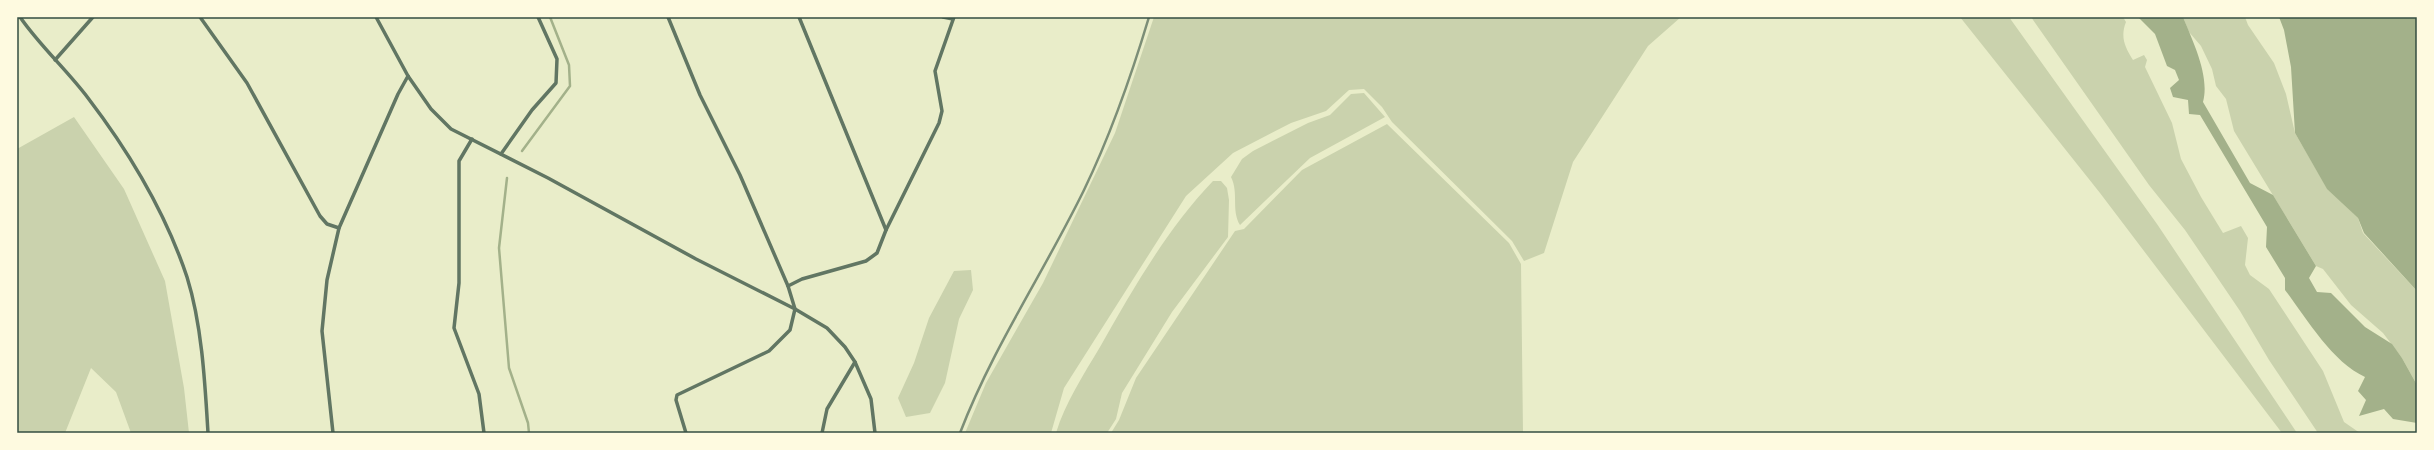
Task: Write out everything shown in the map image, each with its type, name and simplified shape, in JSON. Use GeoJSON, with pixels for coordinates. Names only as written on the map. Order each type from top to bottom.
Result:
{"type":"FeatureCollection","features":[{"type":"Feature","properties":{"kind":"street"},"geometry":{"type":"LineString","coordinates":[[20,17],[87,97],[134,162],[164,219],[187,278],[198,333],[205,390],[208,433]]}},
{"type":"Feature","properties":{"kind":"street"},"geometry":{"type":"LineString","coordinates":[[55,60],[93,17]]}},
{"type":"Feature","properties":{"kind":"street"},"geometry":{"type":"LineString","coordinates":[[200,17],[247,83],[320,216],[327,224],[339,228]]}},
{"type":"Feature","properties":{"kind":"street"},"geometry":{"type":"LineString","coordinates":[[376,17],[408,76],[440,120],[451,129],[501,154],[696,259],[795,309],[827,328],[845,347],[855,362],[871,399],[875,433]]}},
{"type":"Feature","properties":{"kind":"street"},"geometry":{"type":"LineString","coordinates":[[501,154],[532,110],[556,83],[557,59],[538,17]]}},
{"type":"Feature","properties":{"kind":"street"},"geometry":{"type":"LineString","coordinates":[[668,17],[700,95],[740,175],[788,286],[795,309],[790,330],[769,351],[677,395],[676,400],[686,433]]}},
{"type":"Feature","properties":{"kind":"street"},"geometry":{"type":"LineString","coordinates":[[799,17],[886,230]]}},
{"type":"Feature","properties":{"kind":"street"},"geometry":{"type":"LineString","coordinates":[[788,286],[802,279],[866,261],[877,253],[886,230],[939,123],[942,111],[935,71],[953,18],[943,17]]}},
{"type":"Feature","properties":{"kind":"street"},"geometry":{"type":"LineString","coordinates":[[333,433],[322,331],[327,280],[339,228],[398,94],[408,76]]}},
{"type":"Feature","properties":{"kind":"street"},"geometry":{"type":"LineString","coordinates":[[472,139],[459,161],[459,283],[454,328],[479,394],[484,433]]}},
{"type":"Feature","properties":{"kind":"street"},"geometry":{"type":"LineString","coordinates":[[822,433],[827,409],[855,362]]}},
{"type":"Feature","properties":{"kind":"shaded area"},"geometry":{"type":"Polygon","coordinates":[[[1154,17],[1681,17],[1648,46],[1573,162],[1544,253],[1524,261],[1512,241],[1392,122],[1382,107],[1364,89],[1349,90],[1326,111],[1291,123],[1233,153],[1186,196],[1064,388],[1051,433],[965,433],[986,383],[1043,283],[1115,133],[1154,17]]]}},
{"type":"Feature","properties":{"kind":"shaded area"},"geometry":{"type":"Polygon","coordinates":[[[1960,17],[2009,17],[2157,224],[2297,433],[2282,433],[2100,193],[1960,17]]]}},
{"type":"Feature","properties":{"kind":"shaded area"},"geometry":{"type":"Polygon","coordinates":[[[2031,17],[2123,17],[2126,22],[2123,32],[2124,42],[2133,60],[2144,55],[2147,60],[2145,67],[2172,123],[2181,159],[2201,197],[2223,233],[2241,226],[2248,238],[2245,265],[2250,275],[2269,289],[2323,371],[2344,422],[2360,433],[2318,433],[2269,360],[2240,311],[2185,230],[2149,185],[2031,17]]]}},
{"type":"Feature","properties":{"kind":"shaded area"},"geometry":{"type":"Polygon","coordinates":[[[2138,17],[2183,17],[2196,48],[2202,70],[2205,92],[2203,102],[2250,183],[2273,195],[2316,266],[2309,278],[2317,292],[2331,293],[2365,327],[2392,344],[2402,358],[2417,385],[2417,423],[2393,419],[2384,409],[2359,416],[2366,400],[2358,391],[2365,377],[2353,370],[2331,351],[2285,290],[2285,278],[2266,247],[2267,227],[2200,115],[2189,114],[2188,100],[2173,97],[2170,88],[2179,80],[2175,70],[2167,66],[2155,34],[2138,17]]]}},
{"type":"Feature","properties":{"kind":"shaded area"},"geometry":{"type":"Polygon","coordinates":[[[2183,17],[2245,17],[2248,25],[2274,63],[2286,94],[2295,133],[2327,188],[2358,218],[2363,233],[2417,291],[2417,385],[2402,358],[2383,333],[2351,305],[2323,269],[2316,266],[2234,131],[2226,99],[2216,86],[2212,69],[2201,46],[2189,32],[2183,17]]]}},
{"type":"Feature","properties":{"kind":"shaded area"},"geometry":{"type":"Polygon","coordinates":[[[2279,17],[2417,17],[2417,291],[2364,233],[2358,218],[2327,189],[2295,133],[2291,67],[2284,30],[2279,17]]]}},
{"type":"Feature","properties":{"kind":"shaded area"},"geometry":{"type":"Polygon","coordinates":[[[1364,93],[1385,117],[1310,158],[1240,225],[1237,219],[1235,189],[1231,177],[1242,159],[1253,151],[1308,123],[1330,115],[1351,94],[1364,93]]]}},
{"type":"Feature","properties":{"kind":"shaded area"},"geometry":{"type":"Polygon","coordinates":[[[74,117],[124,189],[165,281],[184,388],[189,433],[131,433],[116,392],[91,368],[65,433],[17,433],[17,149],[74,117]]]}},
{"type":"Feature","properties":{"kind":"shaded area"},"geometry":{"type":"Polygon","coordinates":[[[1387,124],[1509,243],[1521,264],[1523,433],[1111,433],[1119,420],[1136,378],[1235,231],[1244,229],[1302,170],[1387,124]]]}},
{"type":"Feature","properties":{"kind":"shaded area"},"geometry":{"type":"Polygon","coordinates":[[[1213,181],[1221,181],[1227,188],[1229,200],[1228,237],[1172,312],[1122,393],[1116,419],[1107,433],[1056,433],[1064,411],[1075,389],[1138,282],[1166,239],[1196,200],[1213,181]]]}},
{"type":"Feature","properties":{"kind":"shaded area"},"geometry":{"type":"Polygon","coordinates":[[[971,270],[973,290],[959,319],[945,383],[930,413],[906,417],[898,398],[914,363],[929,318],[954,271],[971,270]]]}},
{"type":"Feature","properties":{"kind":"waterway"},"geometry":{"type":"LineString","coordinates":[[522,151],[570,86],[569,65],[550,17]]}},
{"type":"Feature","properties":{"kind":"waterway"},"geometry":{"type":"LineString","coordinates":[[507,178],[499,248],[509,368],[528,423],[529,433]]}},
{"type":"Feature","properties":{"kind":"railway"},"geometry":{"type":"LineString","coordinates":[[960,433],[973,401],[1003,340],[1069,220],[1094,169],[1120,105],[1149,17]]}}]}
